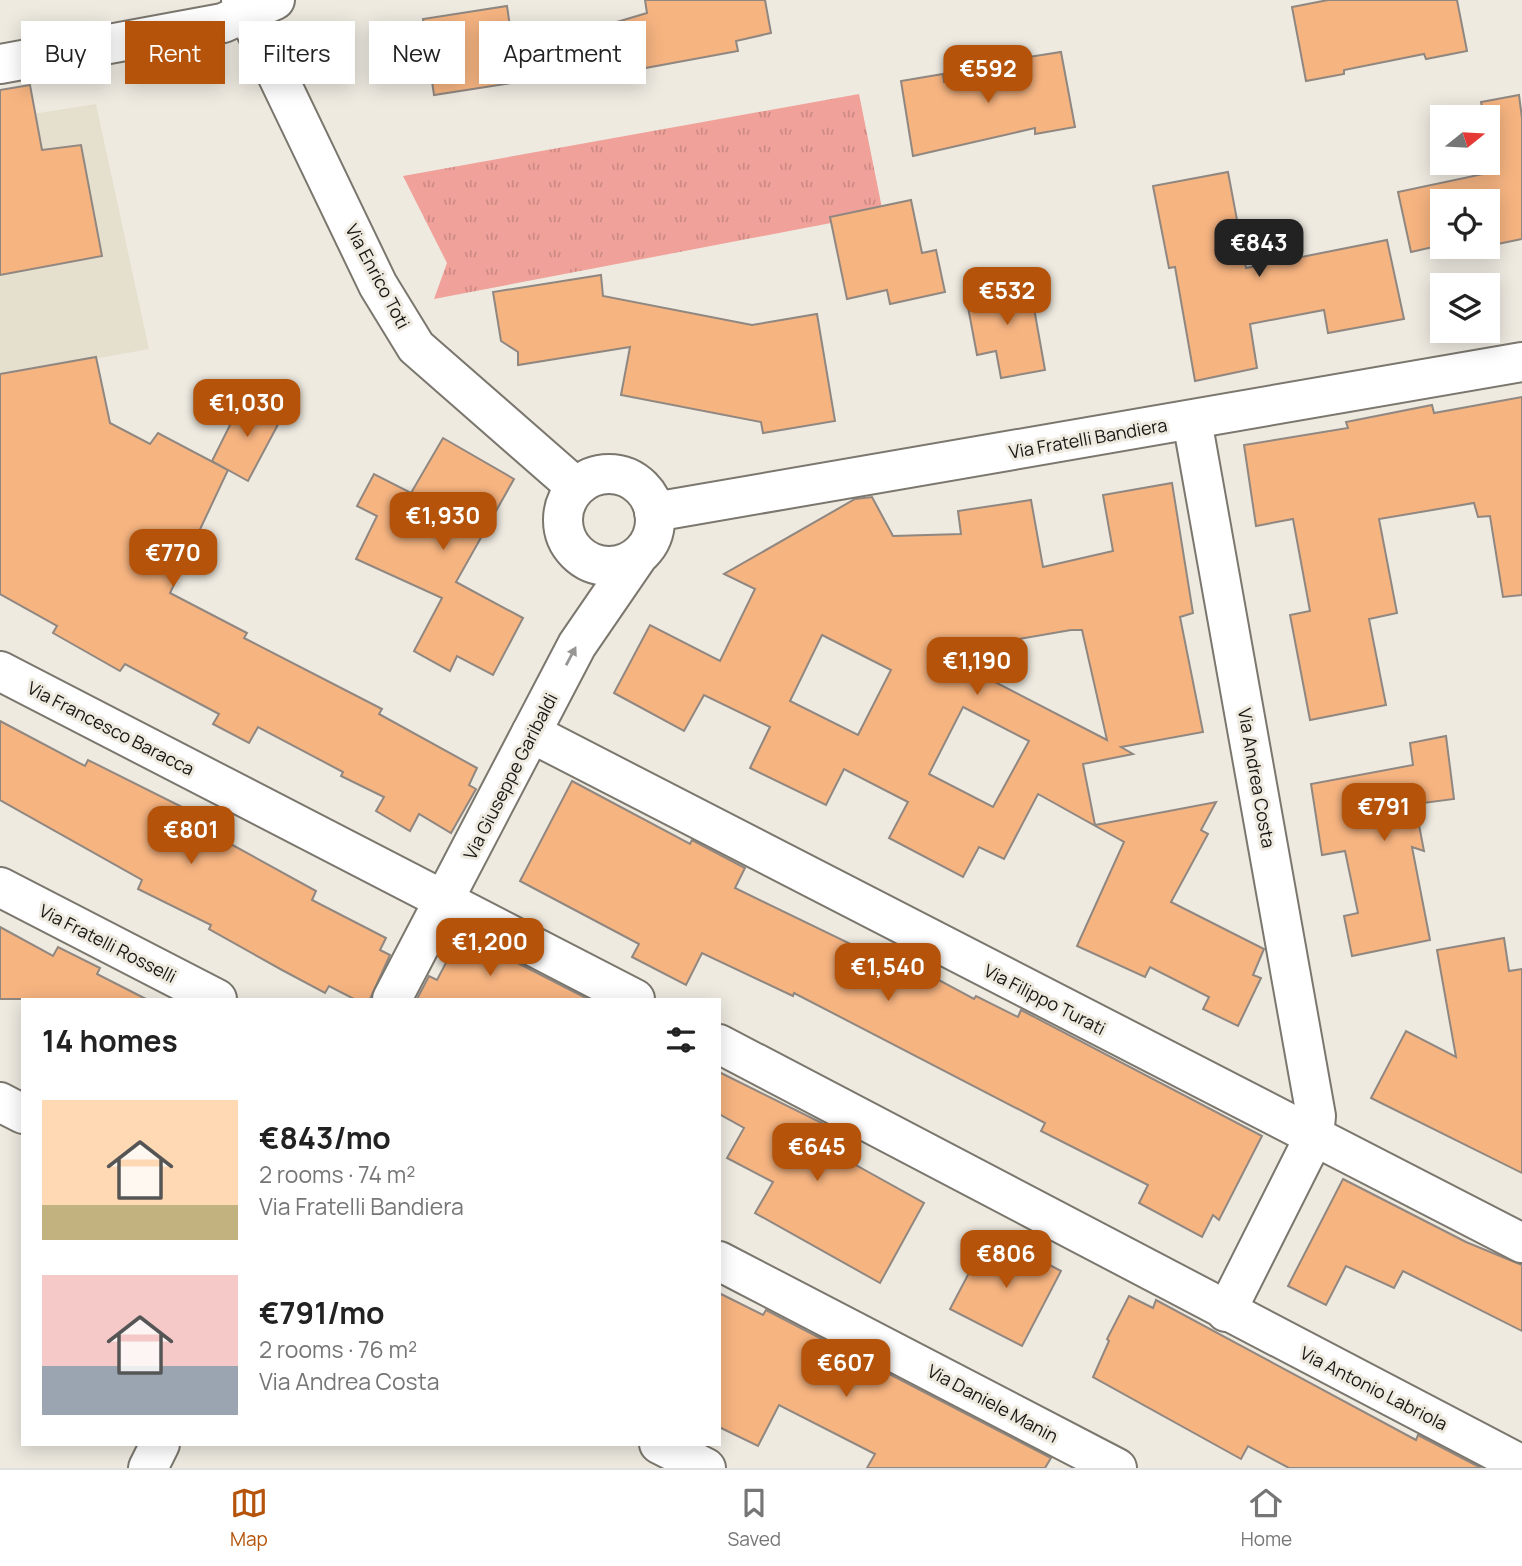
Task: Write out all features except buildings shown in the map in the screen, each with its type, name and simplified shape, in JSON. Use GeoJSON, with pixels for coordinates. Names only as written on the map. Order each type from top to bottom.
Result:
{"type":"FeatureCollection","features":[{"type":"Feature","properties":{"kind":"street"},"geometry":{"type":"LineString","coordinates":[[0,64],[223,23],[254,4]]}},
{"type":"Feature","properties":{"kind":"street","name":"Via Enrico Toti"},"geometry":{"type":"LineString","coordinates":[[254,4],[379,285],[416,346],[576,487]]}},
{"type":"Feature","properties":{"kind":"street","name":"Via Fratelli Bandiera"},"geometry":{"type":"LineString","coordinates":[[654,512],[1522,362]]}},
{"type":"Feature","properties":{"kind":"street","name":"Via Andrea Costa"},"geometry":{"type":"LineString","coordinates":[[1192,420],[1312,1082],[1316,1116],[1314,1138]]}},
{"type":"Feature","properties":{"kind":"street"},"geometry":{"type":"LineString","coordinates":[[597,476],[622,477],[644,490],[654,512],[654,531],[636,559],[610,566],[584,559],[568,541],[564,516],[566,504],[576,487],[597,476]]}},
{"type":"Feature","properties":{"kind":"street","name":"Via Giuseppe Garibaldi"},"geometry":{"type":"LineString","coordinates":[[393,998],[577,645],[636,559]]}},
{"type":"Feature","properties":{"kind":"street","name":"Via Francesco Baracca"},"geometry":{"type":"LineString","coordinates":[[0,671],[446,900]]}},
{"type":"Feature","properties":{"kind":"street","name":"Via Filippo Turati"},"geometry":{"type":"LineString","coordinates":[[531,733],[1522,1243]]}},
{"type":"Feature","properties":{"kind":"street","name":"Via Fratelli Rosselli"},"geometry":{"type":"LineString","coordinates":[[0,887],[214,998]]}},
{"type":"Feature","properties":{"kind":"street"},"geometry":{"type":"LineString","coordinates":[[446,900],[633,998]]}},
{"type":"Feature","properties":{"kind":"street","name":"Via Antonio Labriola"},"geometry":{"type":"LineString","coordinates":[[721,1045],[1522,1465]]}},
{"type":"Feature","properties":{"kind":"street"},"geometry":{"type":"LineString","coordinates":[[0,1102],[21,1113]]}},
{"type":"Feature","properties":{"kind":"street"},"geometry":{"type":"LineString","coordinates":[[1226,1312],[1314,1138]]}},
{"type":"Feature","properties":{"kind":"street","name":"Via Daniele Manin"},"geometry":{"type":"LineString","coordinates":[[721,1262],[1117,1468]]}},
{"type":"Feature","properties":{"kind":"street"},"geometry":{"type":"LineString","coordinates":[[148,1468],[159,1446]]}},
{"type":"Feature","properties":{"kind":"street"},"geometry":{"type":"LineString","coordinates":[[663,1446],[706,1468]]}},
{"type":"Feature","properties":{"kind":"shaded area"},"geometry":{"type":"Polygon","coordinates":[[[96,104],[149,349],[0,376],[0,119],[96,104]]]}},
{"type":"Feature","properties":{"kind":"green space"},"geometry":{"type":"Polygon","coordinates":[[[859,94],[883,213],[434,299],[447,263],[403,176],[859,94]]]}}]}
